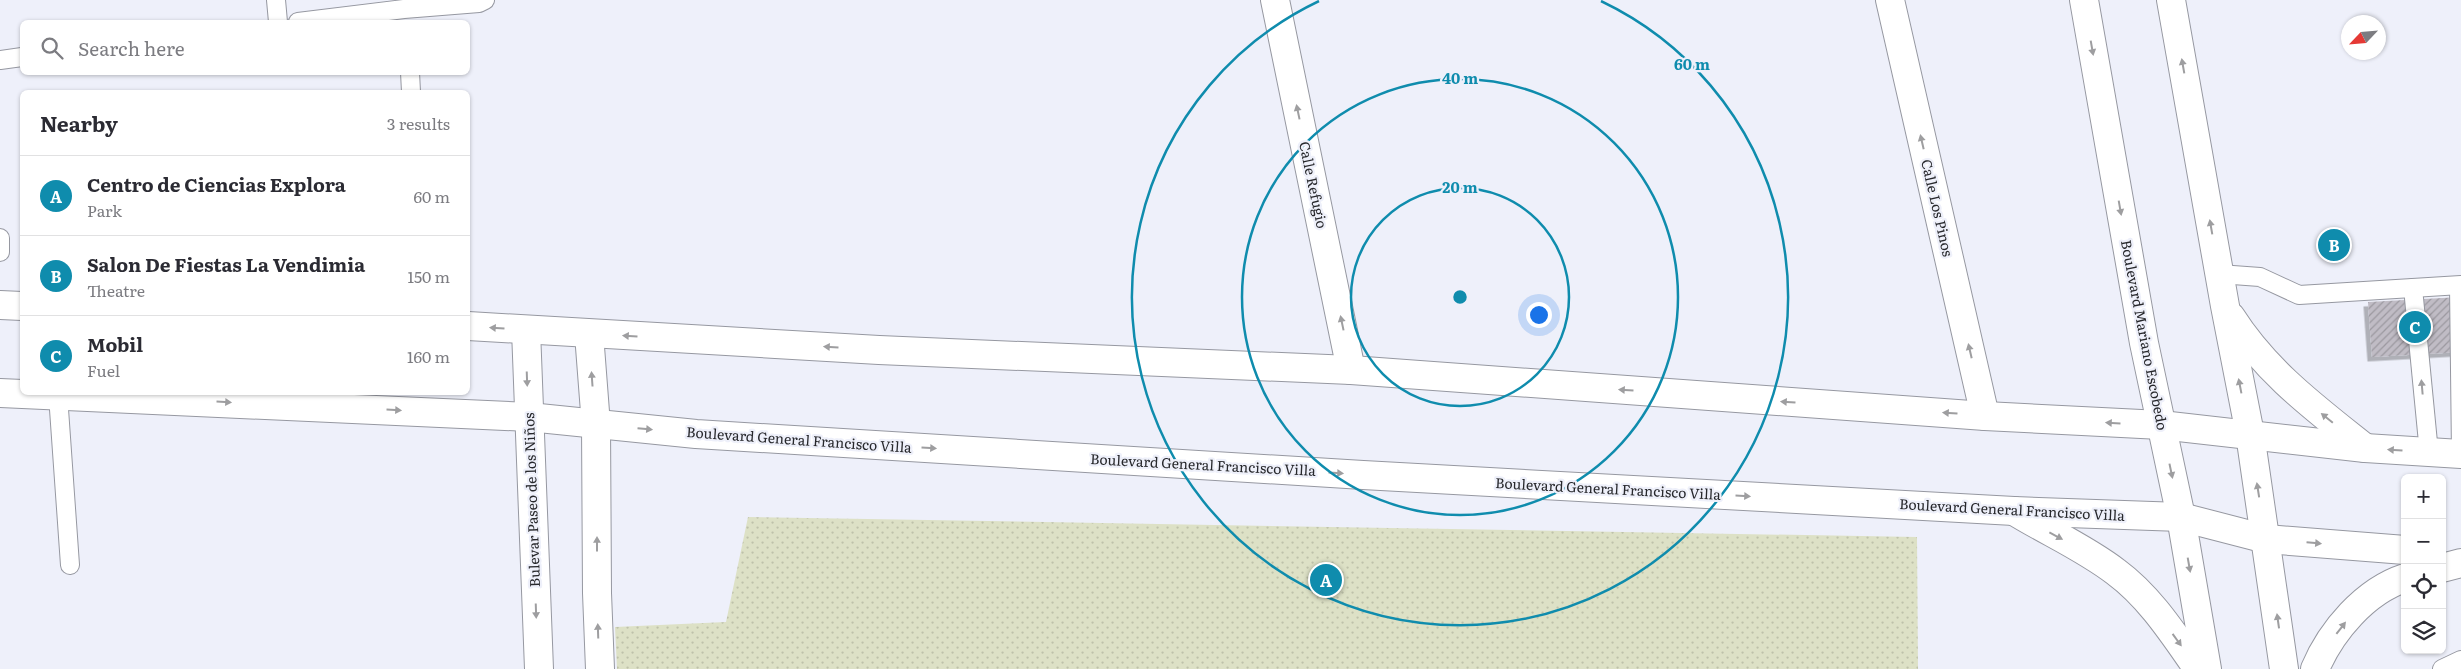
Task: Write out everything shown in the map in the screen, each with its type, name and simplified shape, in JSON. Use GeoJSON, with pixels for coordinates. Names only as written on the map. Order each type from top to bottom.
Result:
{"type":"FeatureCollection","features":[{"type":"Feature","properties":{"kind":"main road","name":"Calle Refugio"},"geometry":{"type":"LineString","coordinates":[[1276,0],[1352,370]]}},
{"type":"Feature","properties":{"kind":"main road","name":"Calle Los Pinos"},"geometry":{"type":"LineString","coordinates":[[1890,0],[1984,416]]}},
{"type":"Feature","properties":{"kind":"main road","name":"Boulevard Mariano Escobedo"},"geometry":{"type":"LineString","coordinates":[[2084,0],[2144,343],[2181,517],[2207,669]]}},
{"type":"Feature","properties":{"kind":"main road"},"geometry":{"type":"LineString","coordinates":[[2171,0],[2224,306],[2250,434],[2284,669]]}},
{"type":"Feature","properties":{"kind":"main road"},"geometry":{"type":"LineString","coordinates":[[0,305],[20,306]]}},
{"type":"Feature","properties":{"kind":"main road"},"geometry":{"type":"LineString","coordinates":[[2224,306],[2244,336],[2277,375],[2365,448]]}},
{"type":"Feature","properties":{"kind":"main road"},"geometry":{"type":"LineString","coordinates":[[470,326],[879,350],[1352,370],[1984,416],[2161,425],[2365,448],[2461,454]]}},
{"type":"Feature","properties":{"kind":"main road","name":"Bulevar Paseo de los Niños"},"geometry":{"type":"LineString","coordinates":[[526,330],[539,669]]}},
{"type":"Feature","properties":{"kind":"main road"},"geometry":{"type":"LineString","coordinates":[[589,334],[596,425],[597,593],[600,669]]}},
{"type":"Feature","properties":{"kind":"main road","name":"Boulevard General Francisco Villa"},"geometry":{"type":"LineString","coordinates":[[0,392],[20,393]]}},
{"type":"Feature","properties":{"kind":"main road","name":"Boulevard General Francisco Villa"},"geometry":{"type":"LineString","coordinates":[[58,395],[529,417],[596,425],[806,441],[2014,511],[2181,517],[2266,539],[2401,550]]}},
{"type":"Feature","properties":{"kind":"main road"},"geometry":{"type":"LineString","coordinates":[[2014,511],[2086,551],[2118,573],[2146,600],[2198,669]]}},
{"type":"Feature","properties":{"kind":"main road"},"geometry":{"type":"LineString","coordinates":[[2446,553],[2461,555]]}},
{"type":"Feature","properties":{"kind":"main road"},"geometry":{"type":"LineString","coordinates":[[2446,567],[2461,563]]}},
{"type":"Feature","properties":{"kind":"main road"},"geometry":{"type":"LineString","coordinates":[[2315,669],[2332,638],[2351,614],[2375,592],[2401,580]]}},
{"type":"Feature","properties":{"kind":"lane"},"geometry":{"type":"LineString","coordinates":[[276,0],[278,20]]}},
{"type":"Feature","properties":{"kind":"lane"},"geometry":{"type":"LineString","coordinates":[[333,20],[404,16],[479,3],[485,0]]}},
{"type":"Feature","properties":{"kind":"lane"},"geometry":{"type":"LineString","coordinates":[[0,60],[20,57]]}},
{"type":"Feature","properties":{"kind":"lane"},"geometry":{"type":"LineString","coordinates":[[410,75],[411,90]]}},
{"type":"Feature","properties":{"kind":"lane"},"geometry":{"type":"LineString","coordinates":[[0,238],[0,252]]}},
{"type":"Feature","properties":{"kind":"lane"},"geometry":{"type":"LineString","coordinates":[[2219,274],[2260,277],[2299,295],[2460,285],[2461,454]]}},
{"type":"Feature","properties":{"kind":"lane"},"geometry":{"type":"LineString","coordinates":[[2413,288],[2429,453]]}},
{"type":"Feature","properties":{"kind":"lane"},"geometry":{"type":"LineString","coordinates":[[58,395],[70,565]]}},
{"type":"Feature","properties":{"kind":"lane"},"geometry":{"type":"LineString","coordinates":[[2442,669],[2461,660]]}},
{"type":"Feature","properties":{"kind":"green space"},"geometry":{"type":"Polygon","coordinates":[[[748,517],[1917,537],[1918,669],[617,669],[615,627],[726,622],[748,517]]]}},
{"type":"Feature","properties":{"kind":"building"},"geometry":{"type":"Polygon","coordinates":[[[2461,297],[2461,352],[2372,357],[2368,302],[2461,297]]]}},
{"type":"Feature","properties":{"kind":"place","name":"Salon De Fiestas La Vendimia"},"geometry":{"type":"Point","coordinates":[2334,245]}},
{"type":"Feature","properties":{"kind":"place","name":"Mobil"},"geometry":{"type":"Point","coordinates":[2415,327]}},
{"type":"Feature","properties":{"kind":"place","name":"Centro de Ciencias Explora"},"geometry":{"type":"Point","coordinates":[1326,580]}}]}
